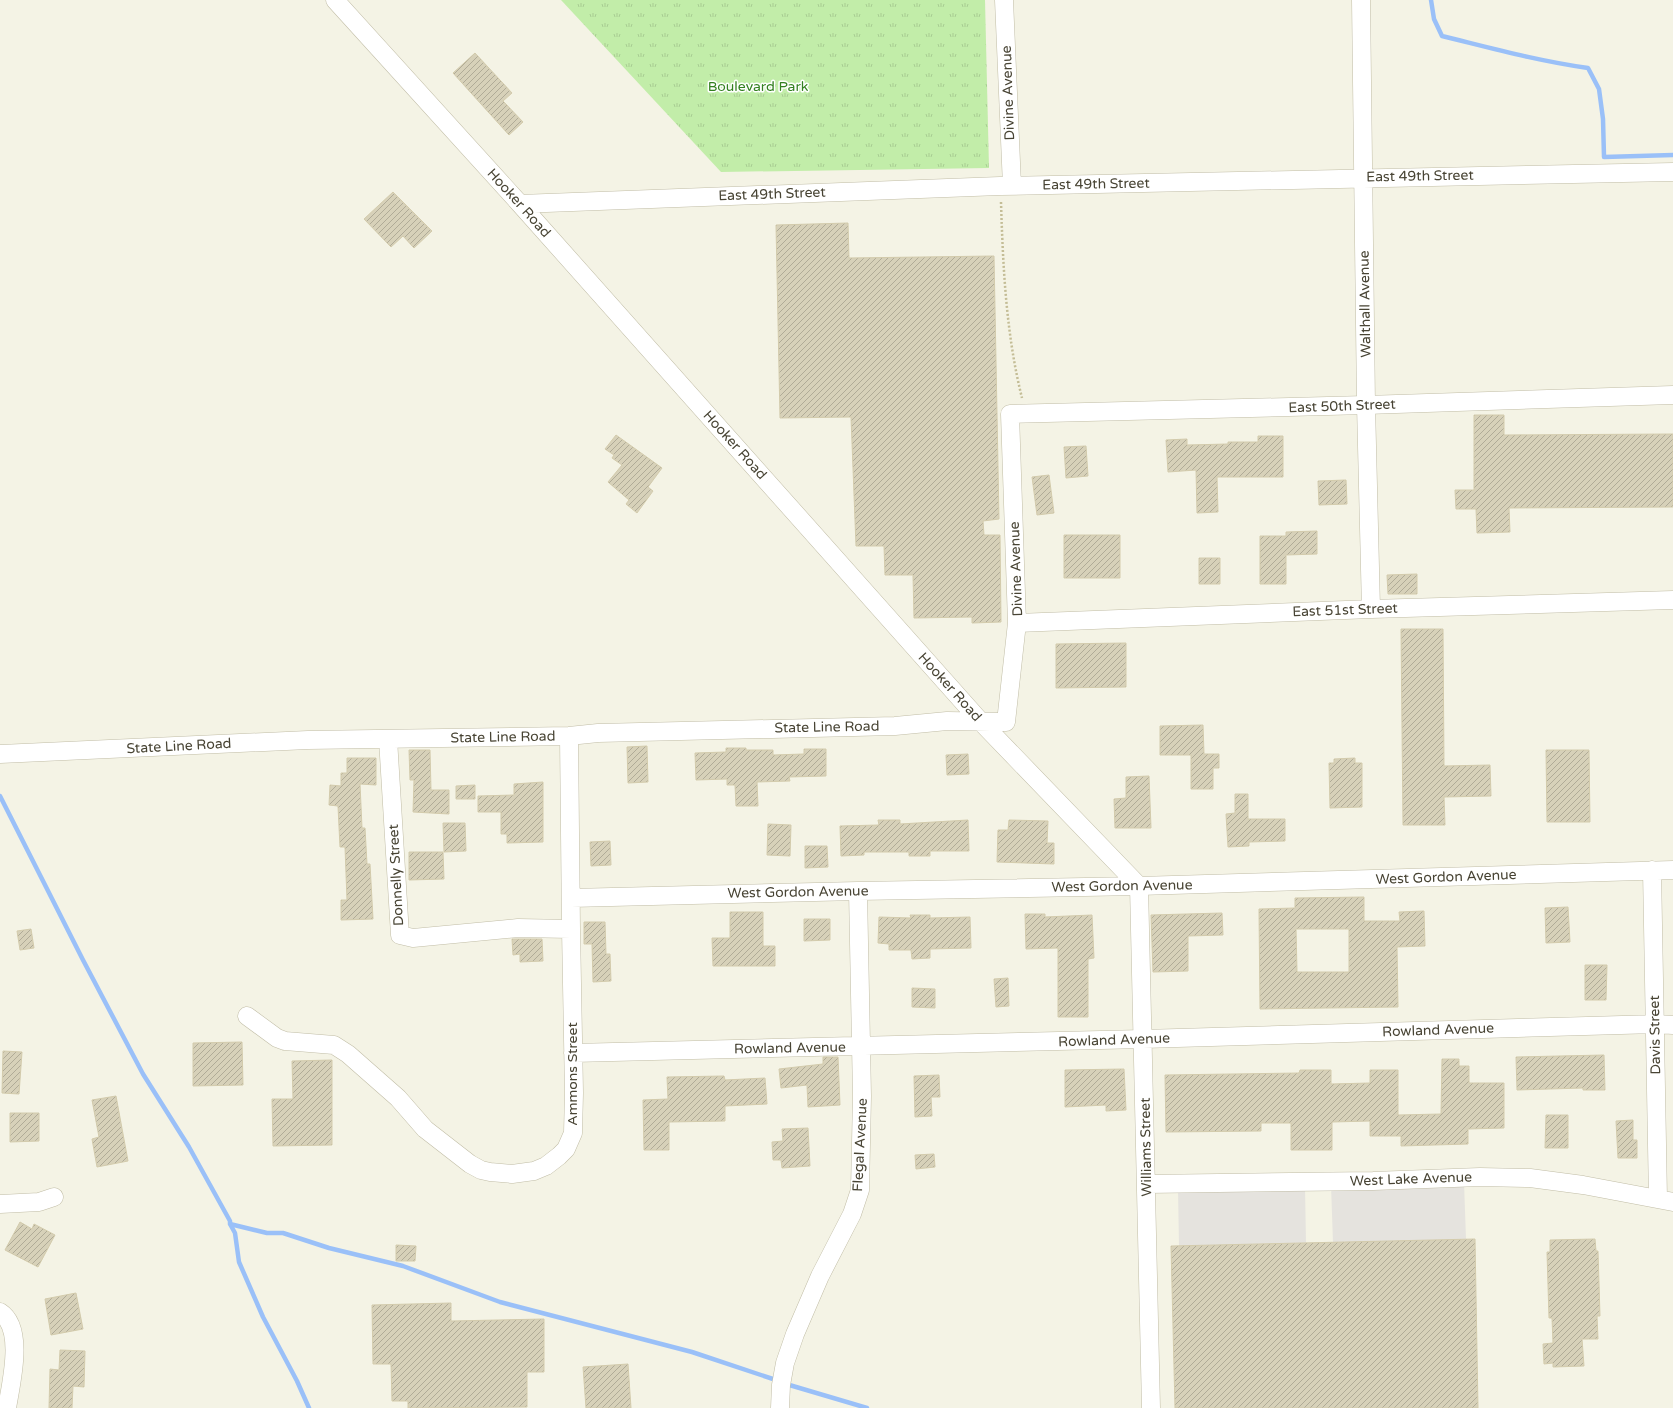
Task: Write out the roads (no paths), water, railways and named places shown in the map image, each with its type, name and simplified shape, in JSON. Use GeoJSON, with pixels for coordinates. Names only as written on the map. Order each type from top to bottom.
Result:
{"type":"FeatureCollection","features":[{"type":"Feature","properties":{"kind":"street","name":"Hooker Road"},"geometry":{"type":"LineString","coordinates":[[335,0],[520,204],[981,722],[1139,886]]}},
{"type":"Feature","properties":{"kind":"street","name":"Divine Avenue"},"geometry":{"type":"LineString","coordinates":[[1004,0],[1006,186]]}},
{"type":"Feature","properties":{"kind":"street","name":"Walthall Avenue"},"geometry":{"type":"LineString","coordinates":[[1361,0],[1366,405],[1371,609]]}},
{"type":"Feature","properties":{"kind":"street","name":"East 49th Street"},"geometry":{"type":"LineString","coordinates":[[520,204],[1006,186],[1364,177],[1673,172]]}},
{"type":"Feature","properties":{"kind":"street","name":"East 50th Street"},"geometry":{"type":"LineString","coordinates":[[1010,414],[1366,405],[1673,394]]}},
{"type":"Feature","properties":{"kind":"street","name":"Divine Avenue"},"geometry":{"type":"LineString","coordinates":[[1006,722],[1018,623],[1010,414]]}},
{"type":"Feature","properties":{"kind":"street","name":"East 51st Street"},"geometry":{"type":"LineString","coordinates":[[1018,623],[1371,609],[1673,600]]}},
{"type":"Feature","properties":{"kind":"street","name":"State Line Road"},"geometry":{"type":"LineString","coordinates":[[0,754],[308,740],[569,736],[598,733],[895,726],[947,721],[1006,722]]}},
{"type":"Feature","properties":{"kind":"street","name":"Ammons Street"},"geometry":{"type":"LineString","coordinates":[[247,1016],[277,1038],[285,1041],[334,1045],[348,1054],[398,1098],[425,1129],[470,1164],[490,1172],[512,1174],[534,1171],[546,1166],[566,1149],[573,1133],[574,1093],[569,736]]}},
{"type":"Feature","properties":{"kind":"street","name":"Donnelly Street"},"geometry":{"type":"LineString","coordinates":[[388,739],[398,899],[398,925],[400,935],[413,938],[518,928],[571,929]]}},
{"type":"Feature","properties":{"kind":"street","name":"Davis Street"},"geometry":{"type":"LineString","coordinates":[[1652,870],[1664,1024],[1665,1200]]}},
{"type":"Feature","properties":{"kind":"street","name":"West Gordon Avenue"},"geometry":{"type":"LineString","coordinates":[[571,898],[1139,886],[1673,870]]}},
{"type":"Feature","properties":{"kind":"street","name":"Williams Street"},"geometry":{"type":"LineString","coordinates":[[1139,886],[1151,1408]]}},
{"type":"Feature","properties":{"kind":"street","name":"Flegal Avenue"},"geometry":{"type":"LineString","coordinates":[[780,1408],[781,1385],[785,1363],[795,1334],[820,1276],[852,1214],[860,1190],[862,1096],[858,891]]}},
{"type":"Feature","properties":{"kind":"street","name":"Rowland Avenue"},"geometry":{"type":"LineString","coordinates":[[573,1053],[1664,1024]]}},
{"type":"Feature","properties":{"kind":"street","name":"West Lake Avenue"},"geometry":{"type":"LineString","coordinates":[[1147,1184],[1480,1177],[1530,1178],[1583,1185],[1665,1200]]}},
{"type":"Feature","properties":{"kind":"street"},"geometry":{"type":"LineString","coordinates":[[0,1204],[39,1202],[54,1197]]}},
{"type":"Feature","properties":{"kind":"street"},"geometry":{"type":"LineString","coordinates":[[0,1312],[11,1325],[14,1344],[13,1369],[7,1408]]}},
{"type":"Feature","properties":{"kind":"waterway"},"geometry":{"type":"LineString","coordinates":[[1431,0],[1434,19],[1442,36],[1533,58],[1588,68],[1599,89],[1603,119],[1604,157],[1673,155]]}},
{"type":"Feature","properties":{"kind":"waterway"},"geometry":{"type":"LineString","coordinates":[[0,796],[83,960],[143,1074],[189,1147],[230,1221],[235,1233],[239,1262],[263,1317],[297,1381],[309,1408]]}},
{"type":"Feature","properties":{"kind":"waterway"},"geometry":{"type":"LineString","coordinates":[[230,1224],[267,1233],[283,1233],[329,1248],[403,1266],[500,1302],[692,1352],[779,1381]]}},
{"type":"Feature","properties":{"kind":"waterway"},"geometry":{"type":"LineString","coordinates":[[786,1384],[867,1408]]}},
{"type":"Feature","properties":{"kind":"park label","name":"Boulevard Park"},"geometry":{"type":"Point","coordinates":[758,86]}}]}
